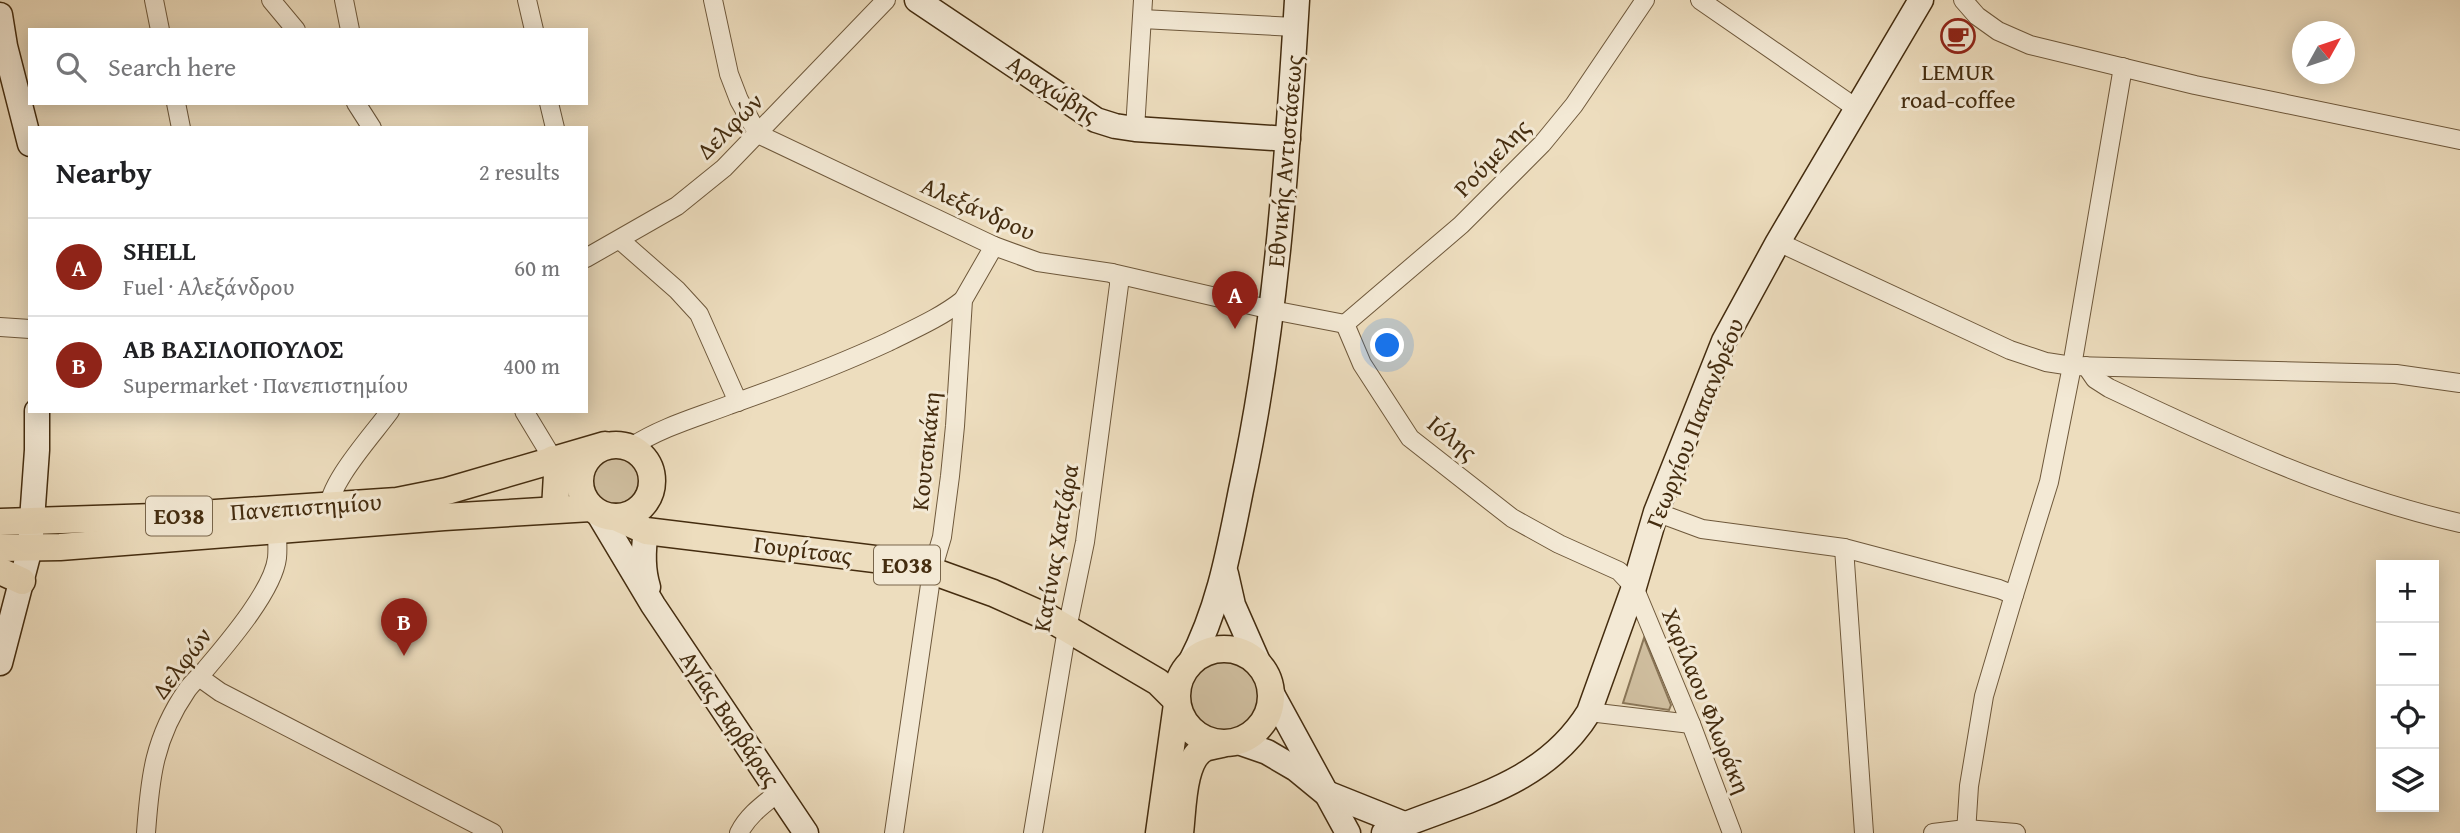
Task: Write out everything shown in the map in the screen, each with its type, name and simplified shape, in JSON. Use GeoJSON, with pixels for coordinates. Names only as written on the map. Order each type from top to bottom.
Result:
{"type":"FeatureCollection","features":[{"type":"Feature","properties":{"kind":"main road","name":"Αραχώβης"},"geometry":{"type":"LineString","coordinates":[[918,0],[1096,120],[1135,129],[1288,139]]}},
{"type":"Feature","properties":{"kind":"main road","name":"Εθνικής Αντιστάσεως"},"geometry":{"type":"LineString","coordinates":[[1181,685],[1206,632],[1225,570],[1256,419],[1272,310],[1288,139],[1297,0]]}},
{"type":"Feature","properties":{"kind":"main road","name":"Γεωργίου Παπανδρέου"},"geometry":{"type":"LineString","coordinates":[[1403,830],[1516,781],[1541,765],[1576,730],[1588,712],[1634,587],[1656,512],[1724,341],[1921,0]]}},
{"type":"Feature","properties":{"kind":"main road"},"geometry":{"type":"LineString","coordinates":[[0,15],[3,46],[28,137]]}},
{"type":"Feature","properties":{"kind":"main road"},"geometry":{"type":"LineString","coordinates":[[0,663],[11,576],[30,548],[37,413]]}},
{"type":"Feature","properties":{"kind":"main road"},"geometry":{"type":"LineString","coordinates":[[601,513],[583,498],[579,486],[584,461],[593,451],[605,445]]}},
{"type":"Feature","properties":{"kind":"main road","name":"ΕΟ38"},"geometry":{"type":"LineString","coordinates":[[605,445],[631,447]]}},
{"type":"Feature","properties":{"kind":"main road","name":"Πανεπιστημίου"},"geometry":{"type":"LineString","coordinates":[[328,516],[424,497],[605,445]]}},
{"type":"Feature","properties":{"kind":"main road"},"geometry":{"type":"LineString","coordinates":[[631,447],[649,464],[652,476],[646,531]]}},
{"type":"Feature","properties":{"kind":"main road"},"geometry":{"type":"LineString","coordinates":[[554,459],[557,474],[555,509]]}},
{"type":"Feature","properties":{"kind":"main road","name":"ΕΟ38"},"geometry":{"type":"LineString","coordinates":[[601,513],[627,515],[647,500],[652,488]]}},
{"type":"Feature","properties":{"kind":"main road","name":"Πανεπιστημίου"},"geometry":{"type":"LineString","coordinates":[[0,548],[30,548],[328,516],[555,509],[601,513]]}},
{"type":"Feature","properties":{"kind":"main road","name":"Γουρίτσας"},"geometry":{"type":"LineString","coordinates":[[601,513],[646,531],[891,561],[932,571],[993,593],[1067,629],[1169,690],[1181,685]]}},
{"type":"Feature","properties":{"kind":"main road","name":"Αγίας Βαρβάρας"},"geometry":{"type":"LineString","coordinates":[[601,513],[653,605],[806,833]]}},
{"type":"Feature","properties":{"kind":"main road","name":"Πανεπιστημίου"},"geometry":{"type":"LineString","coordinates":[[0,522],[155,517],[276,520]]}},
{"type":"Feature","properties":{"kind":"main road","name":"Αγίας Βαρβάρας"},"geometry":{"type":"LineString","coordinates":[[646,531],[643,550],[645,576],[653,605]]}},
{"type":"Feature","properties":{"kind":"main road","name":"Εθνικής Αντιστάσεως"},"geometry":{"type":"LineString","coordinates":[[1225,570],[1233,605],[1259,664]]}},
{"type":"Feature","properties":{"kind":"main road"},"geometry":{"type":"LineString","coordinates":[[1159,833],[1181,685],[1203,654],[1217,649],[1247,655],[1259,664],[1267,677],[1271,692],[1348,833]]}},
{"type":"Feature","properties":{"kind":"main road","name":"ΕΟ38"},"geometry":{"type":"LineString","coordinates":[[1181,685],[1182,720],[1193,732],[1206,740],[1230,743]]}},
{"type":"Feature","properties":{"kind":"main road"},"geometry":{"type":"LineString","coordinates":[[1180,833],[1193,758],[1205,748],[1230,743],[1252,734],[1263,723],[1271,692]]}},
{"type":"Feature","properties":{"kind":"main road"},"geometry":{"type":"LineString","coordinates":[[1230,743],[1266,752],[1324,792],[1403,830]]}},
{"type":"Feature","properties":{"kind":"street"},"geometry":{"type":"LineString","coordinates":[[154,0],[160,28]]}},
{"type":"Feature","properties":{"kind":"street"},"geometry":{"type":"LineString","coordinates":[[271,0],[294,28]]}},
{"type":"Feature","properties":{"kind":"street"},"geometry":{"type":"LineString","coordinates":[[344,0],[350,28]]}},
{"type":"Feature","properties":{"kind":"street"},"geometry":{"type":"LineString","coordinates":[[527,0],[534,28]]}},
{"type":"Feature","properties":{"kind":"street"},"geometry":{"type":"LineString","coordinates":[[713,0],[729,74],[739,100],[758,134]]}},
{"type":"Feature","properties":{"kind":"street","name":"Δελφών"},"geometry":{"type":"LineString","coordinates":[[588,257],[689,198],[724,168],[886,0]]}},
{"type":"Feature","properties":{"kind":"street","name":"Ρούμελης"},"geometry":{"type":"LineString","coordinates":[[1345,324],[1461,225],[1542,145],[1574,105],[1645,0]]}},
{"type":"Feature","properties":{"kind":"street"},"geometry":{"type":"LineString","coordinates":[[1700,0],[1857,108]]}},
{"type":"Feature","properties":{"kind":"street"},"geometry":{"type":"LineString","coordinates":[[1963,0],[1977,16],[2012,38],[2030,45],[2266,100],[2460,140]]}},
{"type":"Feature","properties":{"kind":"street"},"geometry":{"type":"LineString","coordinates":[[1135,129],[1142,5],[1295,27]]}},
{"type":"Feature","properties":{"kind":"street"},"geometry":{"type":"LineString","coordinates":[[1966,831],[1969,786],[1984,696],[2049,482],[2079,366],[2123,68]]}},
{"type":"Feature","properties":{"kind":"street"},"geometry":{"type":"LineString","coordinates":[[176,105],[181,126]]}},
{"type":"Feature","properties":{"kind":"street"},"geometry":{"type":"LineString","coordinates":[[358,105],[371,126]]}},
{"type":"Feature","properties":{"kind":"street"},"geometry":{"type":"LineString","coordinates":[[550,105],[555,126]]}},
{"type":"Feature","properties":{"kind":"street","name":"Αλεξάνδρου"},"geometry":{"type":"LineString","coordinates":[[758,134],[994,246],[1038,262],[1112,273],[1272,310]]}},
{"type":"Feature","properties":{"kind":"street"},"geometry":{"type":"LineString","coordinates":[[620,240],[677,290],[699,314],[738,402]]}},
{"type":"Feature","properties":{"kind":"street"},"geometry":{"type":"LineString","coordinates":[[1779,242],[2010,350],[2046,362],[2079,366],[2396,374],[2460,383]]}},
{"type":"Feature","properties":{"kind":"street","name":"Κουτσικάκη"},"geometry":{"type":"LineString","coordinates":[[894,833],[932,571],[942,537],[950,476],[962,300],[994,246]]}},
{"type":"Feature","properties":{"kind":"street","name":"Κατίνας Χατζάρα"},"geometry":{"type":"LineString","coordinates":[[1033,833],[1067,629],[1085,542],[1119,285],[1119,278],[1112,273]]}},
{"type":"Feature","properties":{"kind":"street"},"geometry":{"type":"LineString","coordinates":[[631,447],[654,432],[849,360],[928,323],[962,300]]}},
{"type":"Feature","properties":{"kind":"street"},"geometry":{"type":"LineString","coordinates":[[1272,310],[1345,324]]}},
{"type":"Feature","properties":{"kind":"street","name":"Ιόλης"},"geometry":{"type":"LineString","coordinates":[[1345,324],[1362,364],[1410,438],[1512,518],[1559,544],[1619,571],[1634,587]]}},
{"type":"Feature","properties":{"kind":"street"},"geometry":{"type":"LineString","coordinates":[[0,327],[28,330]]}},
{"type":"Feature","properties":{"kind":"street"},"geometry":{"type":"LineString","coordinates":[[2079,366],[2109,388],[2294,471],[2377,501],[2460,523]]}},
{"type":"Feature","properties":{"kind":"street"},"geometry":{"type":"LineString","coordinates":[[328,516],[333,489],[389,413]]}},
{"type":"Feature","properties":{"kind":"street"},"geometry":{"type":"LineString","coordinates":[[525,413],[554,459]]}},
{"type":"Feature","properties":{"kind":"street"},"geometry":{"type":"LineString","coordinates":[[1656,512],[1702,529],[1729,535],[1844,548],[2014,594]]}},
{"type":"Feature","properties":{"kind":"street","name":"Δελφών"},"geometry":{"type":"LineString","coordinates":[[149,831],[149,781],[157,748],[183,696],[227,644],[269,581],[277,558],[276,520]]}},
{"type":"Feature","properties":{"kind":"street"},"geometry":{"type":"LineString","coordinates":[[1844,548],[1864,833]]}},
{"type":"Feature","properties":{"kind":"street","name":"Χαρίλαου Φλωράκη"},"geometry":{"type":"LineString","coordinates":[[1634,587],[1732,833]]}},
{"type":"Feature","properties":{"kind":"street"},"geometry":{"type":"LineString","coordinates":[[199,677],[220,692],[493,833]]}},
{"type":"Feature","properties":{"kind":"street"},"geometry":{"type":"LineString","coordinates":[[1588,712],[1690,724]]}},
{"type":"Feature","properties":{"kind":"street"},"geometry":{"type":"LineString","coordinates":[[739,833],[758,808],[779,792]]}},
{"type":"Feature","properties":{"kind":"street"},"geometry":{"type":"LineString","coordinates":[[1933,833],[2016,833]]}},
{"type":"Feature","properties":{"kind":"shaded area"},"geometry":{"type":"Polygon","coordinates":[[[615,456],[632,463],[639,480],[632,497],[615,504],[598,497],[591,480],[598,463],[615,456]]]}},
{"type":"Feature","properties":{"kind":"shaded area"},"geometry":{"type":"Polygon","coordinates":[[[1644,638],[1671,705],[1669,710],[1623,703],[1644,638]]]}},
{"type":"Feature","properties":{"kind":"shaded area"},"geometry":{"type":"Polygon","coordinates":[[[1216,657],[1232,657],[1246,663],[1257,674],[1263,688],[1263,704],[1257,718],[1246,729],[1232,735],[1216,735],[1202,729],[1191,718],[1185,704],[1185,688],[1191,674],[1202,663],[1216,657]]]}},
{"type":"Feature","properties":{"kind":"place","name":"LEMUR road-coffee"},"geometry":{"type":"Point","coordinates":[1958,36]}},
{"type":"Feature","properties":{"kind":"place","name":"SHELL"},"geometry":{"type":"Point","coordinates":[1235,329]}},
{"type":"Feature","properties":{"kind":"place","name":"ΑΒ ΒΑΣΙΛΟΠΟΥΛΟΣ"},"geometry":{"type":"Point","coordinates":[404,656]}}]}
